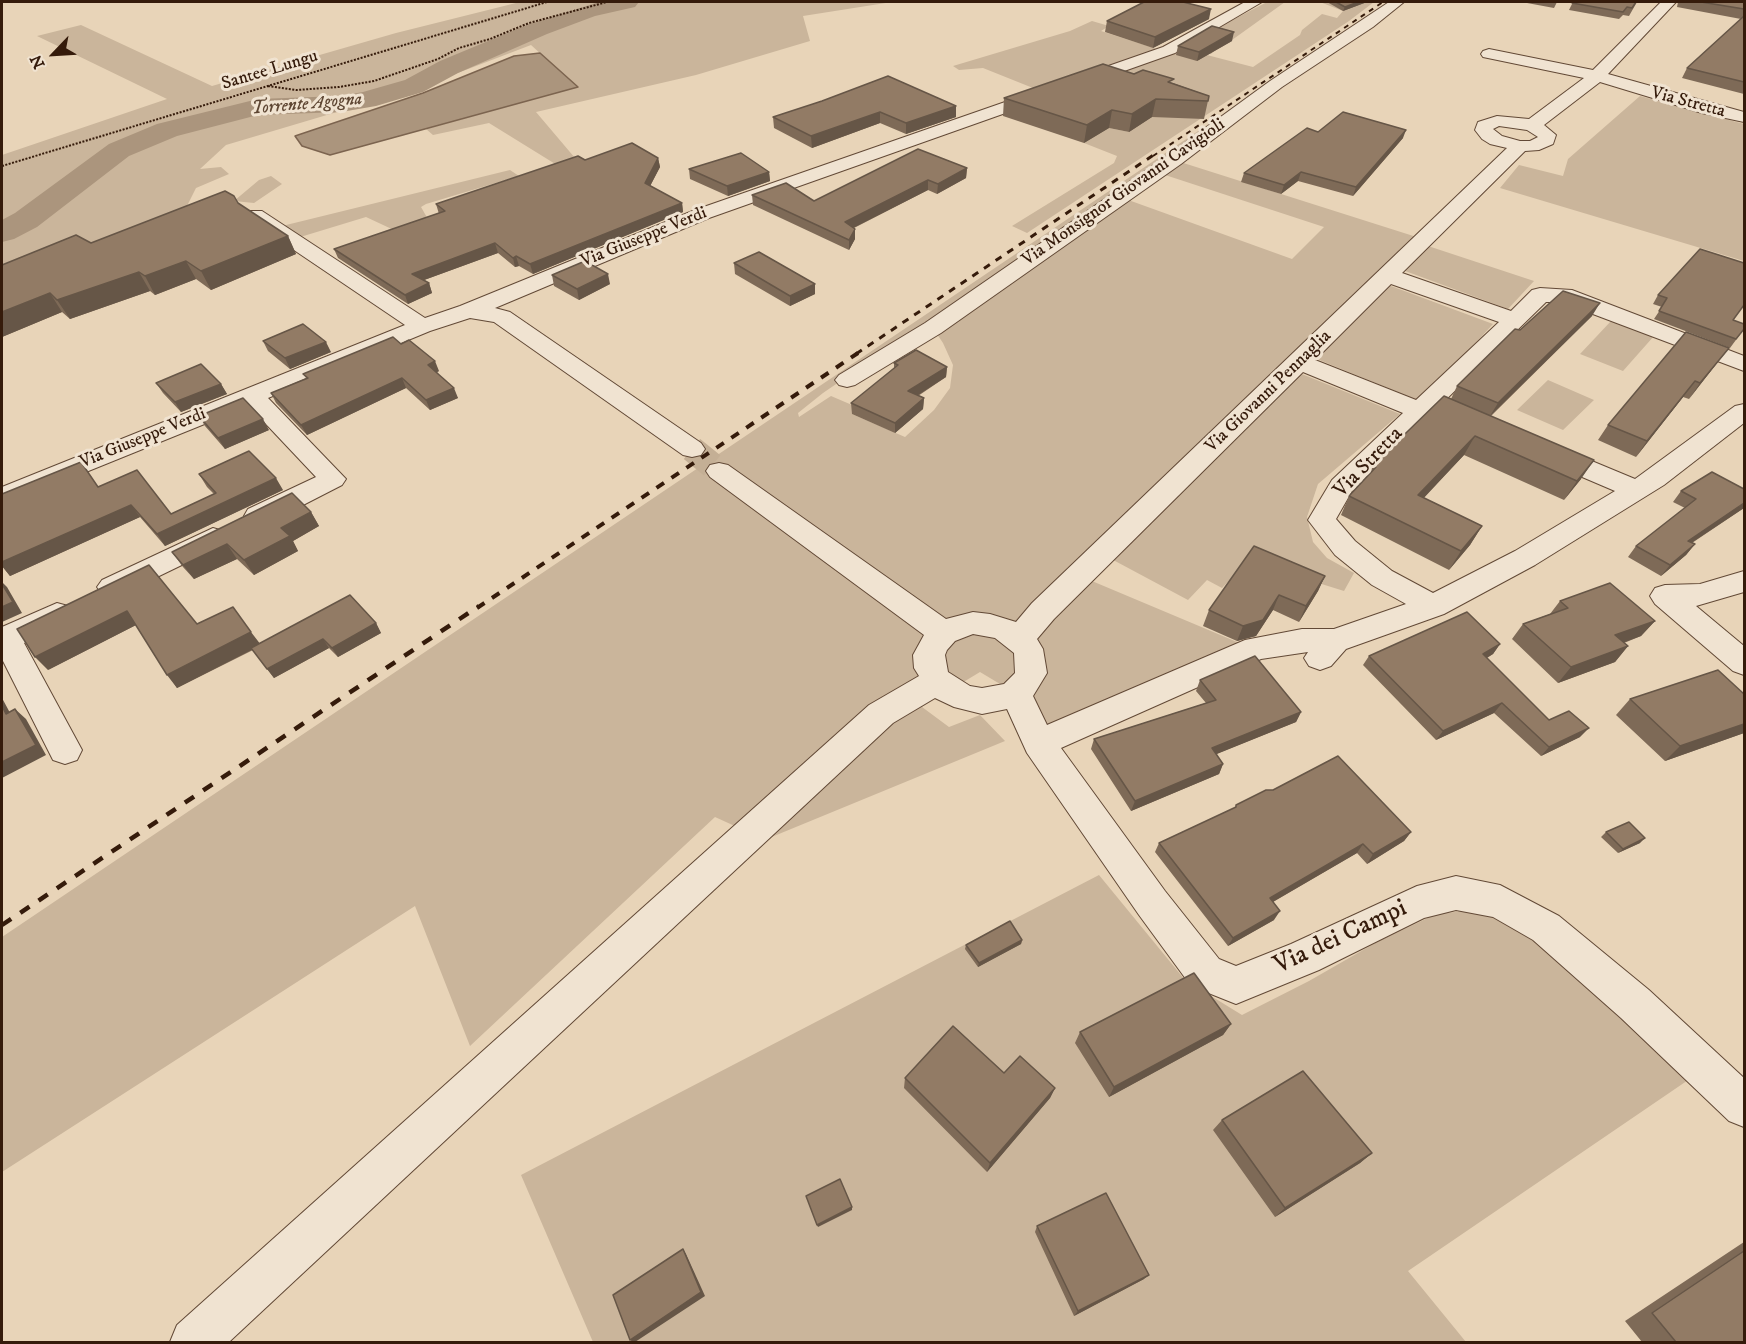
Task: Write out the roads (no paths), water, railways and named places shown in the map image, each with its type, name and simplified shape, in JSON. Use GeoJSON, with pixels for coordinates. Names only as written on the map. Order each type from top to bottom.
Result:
{"type":"FeatureCollection","features":[{"type":"Feature","properties":{"kind":"street","name":"Via Giuseppe Verdi"},"geometry":{"type":"LineString","coordinates":[[2,497],[422,326],[468,311],[702,214],[1169,50],[1256,2]]}},
{"type":"Feature","properties":{"kind":"street","name":"Via Monsignor Giovanni Cavigioli"},"geometry":{"type":"LineString","coordinates":[[847,380],[933,328],[1165,166],[1276,84],[1368,24],[1397,2]]}},
{"type":"Feature","properties":{"kind":"street","name":"Via Giovanni Pennaglia"},"geometry":{"type":"LineString","coordinates":[[1019,639],[1043,611],[1389,276],[1526,136],[1597,76],[1669,2]]}},
{"type":"Feature","properties":{"kind":"street","name":"Via Stretta"},"geometry":{"type":"LineString","coordinates":[[1489,54],[1597,76],[1744,117]]}},
{"type":"Feature","properties":{"kind":"street"},"geometry":{"type":"LineString","coordinates":[[255,215],[422,326]]}},
{"type":"Feature","properties":{"kind":"street"},"geometry":{"type":"LineString","coordinates":[[1389,276],[1513,319]]}},
{"type":"Feature","properties":{"kind":"street","name":"Via Stretta"},"geometry":{"type":"LineString","coordinates":[[1433,606],[1382,578],[1345,548],[1322,520],[1341,486],[1434,408],[1513,319],[1540,295],[1564,295],[1744,364]]}},
{"type":"Feature","properties":{"kind":"street"},"geometry":{"type":"LineString","coordinates":[[468,311],[485,312],[502,317],[692,449]]}},
{"type":"Feature","properties":{"kind":"street","name":"Via Stretta"},"geometry":{"type":"LineString","coordinates":[[1300,362],[1434,408]]}},
{"type":"Feature","properties":{"kind":"street"},"geometry":{"type":"LineString","coordinates":[[65,750],[6,638],[333,479],[252,395]]}},
{"type":"Feature","properties":{"kind":"street"},"geometry":{"type":"LineString","coordinates":[[1040,743],[1256,648],[1302,640],[1328,649],[1433,606],[1525,558],[1655,479],[1744,411]]}},
{"type":"Feature","properties":{"kind":"street"},"geometry":{"type":"LineString","coordinates":[[1528,444],[1636,490]]}},
{"type":"Feature","properties":{"kind":"street"},"geometry":{"type":"LineString","coordinates":[[722,473],[944,633]]}},
{"type":"Feature","properties":{"kind":"street"},"geometry":{"type":"LineString","coordinates":[[1744,581],[1701,595],[1665,596],[1744,663]]}},
{"type":"Feature","properties":{"kind":"street"},"geometry":{"type":"LineString","coordinates":[[974,623],[990,625],[1006,630],[1019,639],[1028,649],[1031,673],[1025,684],[1015,693],[1000,699],[982,701],[964,698],[949,691],[937,681],[930,668],[929,655],[934,643],[944,633],[958,626],[974,623]]}},
{"type":"Feature","properties":{"kind":"street"},"geometry":{"type":"LineString","coordinates":[[194,1342],[881,714],[937,681]]}},
{"type":"Feature","properties":{"kind":"street","name":"Via dei Campi"},"geometry":{"type":"LineString","coordinates":[[1015,693],[1040,743],[1152,903],[1205,973],[1236,985],[1305,957],[1417,903],[1456,893],[1500,902],[1546,928],[1635,1004],[1744,1106]]}},
{"type":"Feature","properties":{"kind":"waterway","name":"Torrente Agogna"},"geometry":{"type":"LineString","coordinates":[[2,232],[26,220],[119,150],[167,130],[258,107],[341,104],[366,100],[414,86],[449,67],[538,29],[588,11],[627,2]]}},
{"type":"Feature","properties":{"kind":"tunnel"},"geometry":{"type":"LineString","coordinates":[[692,449],[719,471]]}},
{"type":"Feature","properties":{"kind":"railway"},"geometry":{"type":"LineString","coordinates":[[1153,156],[1383,2]]}},
{"type":"Feature","properties":{"kind":"railway"},"geometry":{"type":"LineString","coordinates":[[856,354],[1155,154]]}},
{"type":"Feature","properties":{"kind":"railway"},"geometry":{"type":"LineString","coordinates":[[477,608],[858,353]]}},
{"type":"Feature","properties":{"kind":"railway"},"geometry":{"type":"LineString","coordinates":[[2,925],[479,606]]}}]}
